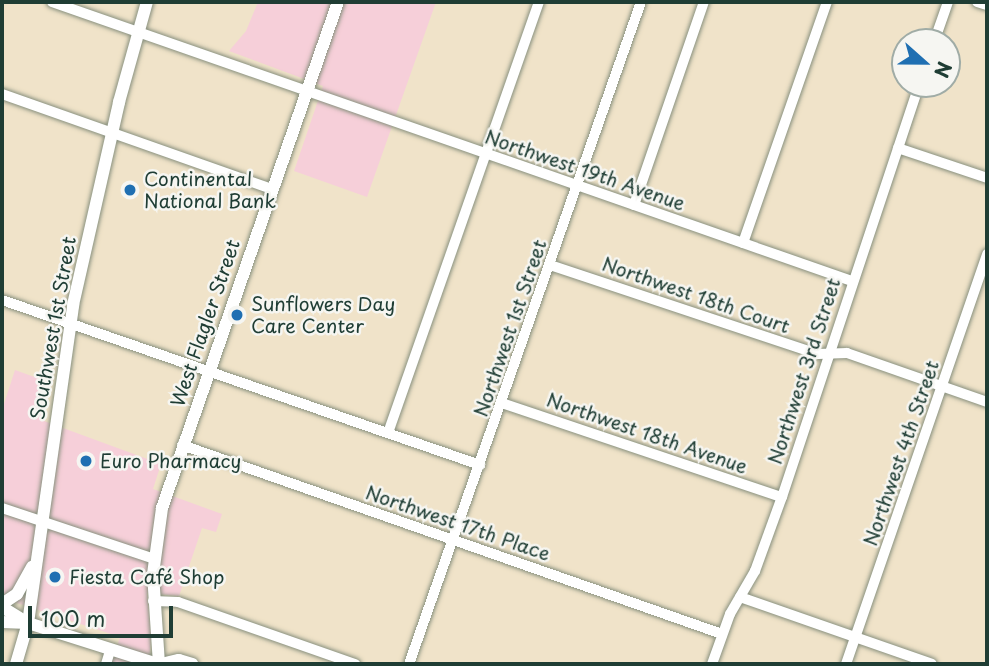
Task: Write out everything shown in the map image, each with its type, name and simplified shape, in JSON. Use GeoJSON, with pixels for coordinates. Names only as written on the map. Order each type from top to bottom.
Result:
{"type":"FeatureCollection","features":[{"type":"Feature","properties":{"kind":"main road","name":"Southwest 1st Street"},"geometry":{"type":"LineString","coordinates":[[16,664],[29,624],[40,522],[70,324],[112,133],[147,2]]}},
{"type":"Feature","properties":{"kind":"main road","name":"West Flagler Street"},"geometry":{"type":"LineString","coordinates":[[159,664],[153,601],[154,559],[162,508],[338,2]]}},
{"type":"Feature","properties":{"kind":"main road"},"geometry":{"type":"LineString","coordinates":[[29,624],[2,605],[17,594],[36,561]]}},
{"type":"Feature","properties":{"kind":"main road"},"geometry":{"type":"LineString","coordinates":[[2,622],[29,624],[159,664],[179,660],[192,664]]}},
{"type":"Feature","properties":{"kind":"street","name":"Northwest 19th Avenue"},"geometry":{"type":"LineString","coordinates":[[52,2],[852,281]]}},
{"type":"Feature","properties":{"kind":"street"},"geometry":{"type":"LineString","coordinates":[[388,433],[539,2]]}},
{"type":"Feature","properties":{"kind":"street","name":"Northwest 1st Street"},"geometry":{"type":"LineString","coordinates":[[409,664],[641,2]]}},
{"type":"Feature","properties":{"kind":"street"},"geometry":{"type":"LineString","coordinates":[[634,205],[704,2]]}},
{"type":"Feature","properties":{"kind":"street"},"geometry":{"type":"LineString","coordinates":[[743,243],[827,2]]}},
{"type":"Feature","properties":{"kind":"street"},"geometry":{"type":"LineString","coordinates":[[939,28],[948,2]]}},
{"type":"Feature","properties":{"kind":"street"},"geometry":{"type":"LineString","coordinates":[[977,2],[987,5]]}},
{"type":"Feature","properties":{"kind":"street"},"geometry":{"type":"LineString","coordinates":[[2,94],[272,189]]}},
{"type":"Feature","properties":{"kind":"street","name":"Northwest 3rd Street"},"geometry":{"type":"LineString","coordinates":[[712,664],[722,634],[755,570],[782,497],[914,98]]}},
{"type":"Feature","properties":{"kind":"street"},"geometry":{"type":"LineString","coordinates":[[898,148],[987,178]]}},
{"type":"Feature","properties":{"kind":"street","name":"Northwest 4th Street"},"geometry":{"type":"LineString","coordinates":[[846,664],[987,254]]}},
{"type":"Feature","properties":{"kind":"street","name":"Northwest 18th Court"},"geometry":{"type":"LineString","coordinates":[[550,265],[818,354],[831,354]]}},
{"type":"Feature","properties":{"kind":"street"},"geometry":{"type":"LineString","coordinates":[[2,300],[208,374],[228,377],[480,465]]}},
{"type":"Feature","properties":{"kind":"street"},"geometry":{"type":"LineString","coordinates":[[831,354],[847,353],[987,402]]}},
{"type":"Feature","properties":{"kind":"street","name":"Northwest 18th Avenue"},"geometry":{"type":"LineString","coordinates":[[502,402],[782,497]]}},
{"type":"Feature","properties":{"kind":"street","name":"Northwest 17th Place"},"geometry":{"type":"LineString","coordinates":[[182,445],[722,634]]}},
{"type":"Feature","properties":{"kind":"street"},"geometry":{"type":"LineString","coordinates":[[2,508],[154,559]]}},
{"type":"Feature","properties":{"kind":"street"},"geometry":{"type":"LineString","coordinates":[[740,597],[932,664]]}},
{"type":"Feature","properties":{"kind":"street"},"geometry":{"type":"LineString","coordinates":[[153,601],[178,602],[355,664]]}},
{"type":"Feature","properties":{"kind":"street"},"geometry":{"type":"LineString","coordinates":[[106,664],[110,651]]}},
{"type":"Feature","properties":{"kind":"shaded area"},"geometry":{"type":"Polygon","coordinates":[[[258,2],[436,2],[367,197],[294,171],[323,86],[229,51],[246,31],[258,2]]]}},
{"type":"Feature","properties":{"kind":"shaded area"},"geometry":{"type":"Polygon","coordinates":[[[15,370],[40,379],[44,421],[161,464],[153,489],[222,514],[216,532],[202,528],[179,596],[147,593],[151,635],[149,664],[111,664],[120,637],[2,598],[2,410],[15,370]]]}},
{"type":"Feature","properties":{"kind":"place","name":"Continental National Bank"},"geometry":{"type":"Point","coordinates":[130,190]}},
{"type":"Feature","properties":{"kind":"place","name":"Sunflowers Day Care Center"},"geometry":{"type":"Point","coordinates":[237,315]}},
{"type":"Feature","properties":{"kind":"place","name":"Euro Pharmacy"},"geometry":{"type":"Point","coordinates":[86,461]}},
{"type":"Feature","properties":{"kind":"place","name":"Fiesta Café Shop"},"geometry":{"type":"Point","coordinates":[55,577]}}]}
